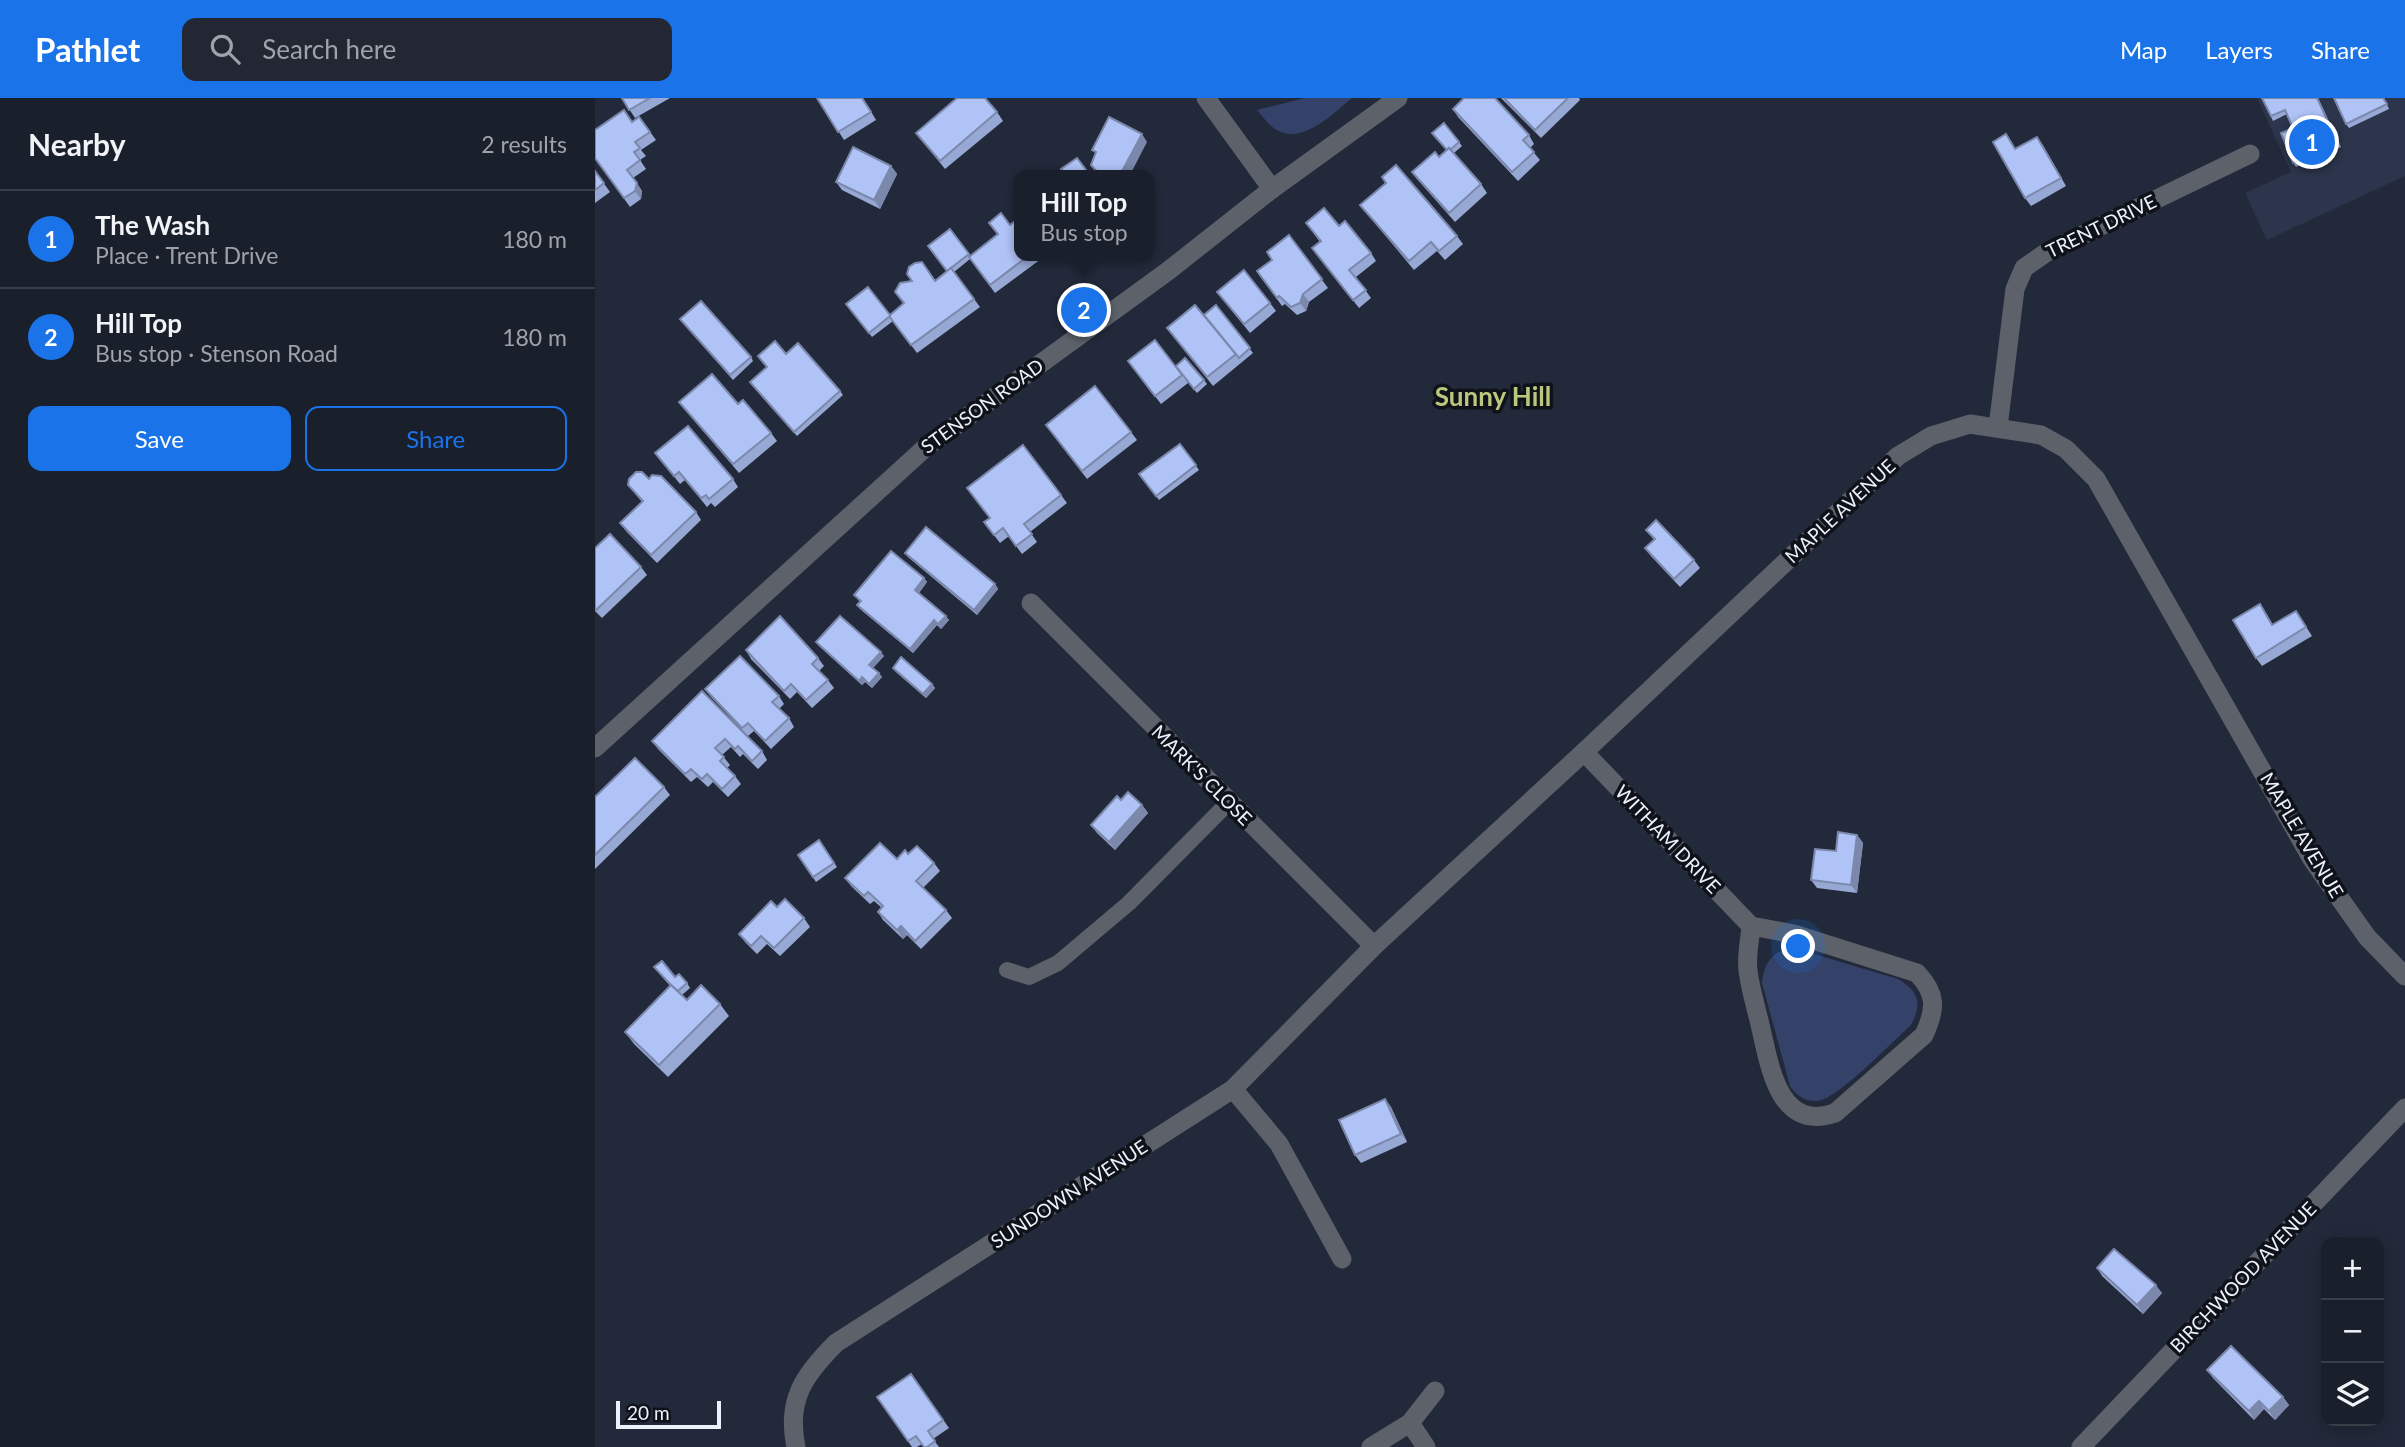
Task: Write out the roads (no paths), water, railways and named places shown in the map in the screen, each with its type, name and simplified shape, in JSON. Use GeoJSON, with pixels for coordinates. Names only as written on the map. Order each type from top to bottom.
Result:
{"type":"FeatureCollection","features":[{"type":"Feature","properties":{"kind":"street"},"geometry":{"type":"LineString","coordinates":[[1206,98],[1272,189]]}},
{"type":"Feature","properties":{"kind":"street","name":"STENSON ROAD"},"geometry":{"type":"LineString","coordinates":[[595,748],[926,447],[1168,271],[1272,189],[1398,98]]}},
{"type":"Feature","properties":{"kind":"street","name":"TRENT DRIVE"},"geometry":{"type":"LineString","coordinates":[[1998,427],[2015,289],[2024,268],[2046,252],[2250,154]]}},
{"type":"Feature","properties":{"kind":"street","name":"MAPLE AVENUE"},"geometry":{"type":"LineString","coordinates":[[1374,946],[1898,456],[1931,436],[1970,424],[2041,435],[2066,449],[2097,479],[2312,859],[2367,937],[2405,976]]}},
{"type":"Feature","properties":{"kind":"street","name":"MARK'S CLOSE"},"geometry":{"type":"LineString","coordinates":[[1031,603],[1374,946]]}},
{"type":"Feature","properties":{"kind":"street","name":"WITHAM DRIVE"},"geometry":{"type":"LineString","coordinates":[[1584,752],[1751,926]]}},
{"type":"Feature","properties":{"kind":"street"},"geometry":{"type":"LineString","coordinates":[[1751,926],[1794,934],[1917,973],[1930,987],[1933,1003],[1931,1020],[1924,1035],[1835,1113],[1823,1117],[1793,1108],[1783,1099],[1773,1081],[1747,969],[1751,926]]}},
{"type":"Feature","properties":{"kind":"street","name":"SUNDOWN AVENUE"},"geometry":{"type":"LineString","coordinates":[[796,1447],[794,1400],[814,1364],[836,1343],[1233,1089],[1374,946]]}},
{"type":"Feature","properties":{"kind":"street"},"geometry":{"type":"LineString","coordinates":[[1233,1089],[1279,1144],[1342,1259]]}},
{"type":"Feature","properties":{"kind":"street","name":"BIRCHWOOD AVENUE"},"geometry":{"type":"LineString","coordinates":[[2081,1447],[2405,1108]]}},
{"type":"Feature","properties":{"kind":"street"},"geometry":{"type":"LineString","coordinates":[[1371,1447],[1410,1423],[1435,1391]]}},
{"type":"Feature","properties":{"kind":"street"},"geometry":{"type":"LineString","coordinates":[[1410,1423],[1426,1447]]}},
{"type":"Feature","properties":{"kind":"lane"},"geometry":{"type":"LineString","coordinates":[[1007,970],[1028,977],[1058,963],[1129,903],[1230,802]]}},
{"type":"Feature","properties":{"kind":"place","name":"The Wash"},"geometry":{"type":"Point","coordinates":[2312,142]}},
{"type":"Feature","properties":{"kind":"place","name":"Hill Top"},"geometry":{"type":"Point","coordinates":[1084,310]}},
{"type":"Feature","properties":{"kind":"district","name":"Sunny Hill"},"geometry":{"type":"Point","coordinates":[1493,397]}}]}
